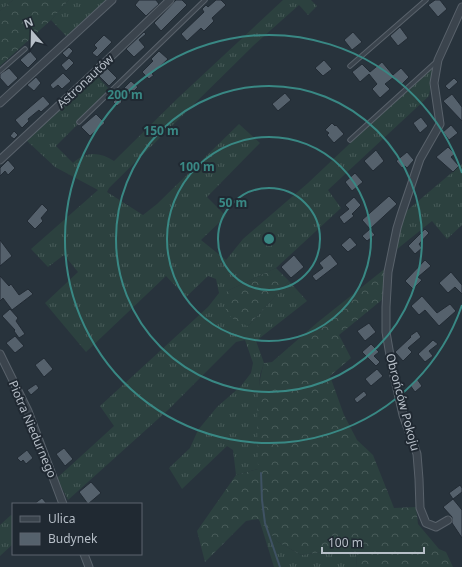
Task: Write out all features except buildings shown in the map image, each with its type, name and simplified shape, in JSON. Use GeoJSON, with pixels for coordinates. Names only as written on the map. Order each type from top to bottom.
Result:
{"type":"FeatureCollection","features":[{"type":"Feature","properties":{"kind":"street"},"geometry":{"type":"LineString","coordinates":[[0,103],[112,0]]}},
{"type":"Feature","properties":{"kind":"street","name":"Astronautów"},"geometry":{"type":"LineString","coordinates":[[0,160],[170,0]]}},
{"type":"Feature","properties":{"kind":"street"},"geometry":{"type":"LineString","coordinates":[[459,0],[462,3]]}},
{"type":"Feature","properties":{"kind":"street","name":"Obrońców Pokoju"},"geometry":{"type":"LineString","coordinates":[[448,520],[436,527],[426,523],[420,508],[420,479],[417,454],[403,415],[393,375],[386,332],[388,272],[397,228],[406,196],[420,159],[440,124],[434,83],[438,60],[462,7]]}},
{"type":"Feature","properties":{"kind":"street","name":"Piotra Niedurnego"},"geometry":{"type":"LineString","coordinates":[[0,354],[28,411],[63,503]]}},
{"type":"Feature","properties":{"kind":"street"},"geometry":{"type":"LineString","coordinates":[[84,555],[89,567]]}},
{"type":"Feature","properties":{"kind":"lane"},"geometry":{"type":"LineString","coordinates":[[78,122],[205,0]]}},
{"type":"Feature","properties":{"kind":"lane"},"geometry":{"type":"LineString","coordinates":[[350,66],[426,0]]}},
{"type":"Feature","properties":{"kind":"lane"},"geometry":{"type":"LineString","coordinates":[[0,71],[25,49]]}},
{"type":"Feature","properties":{"kind":"lane"},"geometry":{"type":"LineString","coordinates":[[350,140],[438,60]]}},
{"type":"Feature","properties":{"kind":"green space"},"geometry":{"type":"Polygon","coordinates":[[[0,0],[13,0],[0,11],[0,0]]]}},
{"type":"Feature","properties":{"kind":"green space"},"geometry":{"type":"Polygon","coordinates":[[[13,0],[69,0],[51,20],[0,66],[0,11],[13,0]]]}},
{"type":"Feature","properties":{"kind":"green space"},"geometry":{"type":"Polygon","coordinates":[[[69,0],[106,0],[67,37],[51,20],[69,0]]]}},
{"type":"Feature","properties":{"kind":"green space"},"geometry":{"type":"Polygon","coordinates":[[[283,0],[311,0],[317,6],[308,15],[299,5],[254,45],[109,188],[107,192],[143,215],[157,204],[239,124],[260,143],[207,197],[226,216],[201,240],[226,260],[243,239],[308,183],[434,64],[429,96],[328,190],[341,208],[276,268],[227,291],[248,326],[289,281],[307,301],[256,341],[264,363],[260,375],[258,403],[258,469],[236,475],[233,450],[227,446],[182,489],[169,468],[190,448],[198,430],[217,407],[241,386],[251,373],[253,363],[245,340],[236,342],[168,410],[68,500],[57,478],[114,426],[100,406],[208,307],[219,293],[216,279],[208,276],[186,297],[166,276],[86,352],[45,303],[78,272],[64,255],[48,267],[31,249],[98,190],[55,167],[26,140],[96,75],[109,89],[76,122],[77,125],[56,146],[73,163],[83,156],[93,154],[104,156],[114,161],[179,97],[283,0]]]}},
{"type":"Feature","properties":{"kind":"green space"},"geometry":{"type":"Polygon","coordinates":[[[462,164],[462,225],[447,239],[432,221],[396,250],[404,213],[462,164]]]}},
{"type":"Feature","properties":{"kind":"green space"},"geometry":{"type":"Polygon","coordinates":[[[387,267],[383,299],[339,335],[351,358],[330,376],[344,415],[357,440],[373,455],[394,508],[416,507],[418,524],[439,549],[446,552],[453,567],[356,567],[357,555],[349,548],[301,555],[278,542],[258,519],[246,521],[205,562],[197,531],[236,475],[258,469],[258,401],[264,363],[272,362],[318,322],[387,267]]]}},
{"type":"Feature","properties":{"kind":"green space"},"geometry":{"type":"Polygon","coordinates":[[[276,268],[289,281],[248,326],[236,321],[228,314],[225,304],[227,291],[276,268]]]}},
{"type":"Feature","properties":{"kind":"green space"},"geometry":{"type":"Polygon","coordinates":[[[11,515],[12,516],[12,545],[0,556],[0,525],[11,515]]]}},
{"type":"Feature","properties":{"kind":"green space"},"geometry":{"type":"Polygon","coordinates":[[[259,519],[278,542],[301,555],[349,548],[357,555],[356,567],[274,567],[259,519]]]}},
{"type":"Feature","properties":{"kind":"waterway"},"geometry":{"type":"LineString","coordinates":[[261,473],[265,523],[280,567]]}}]}
